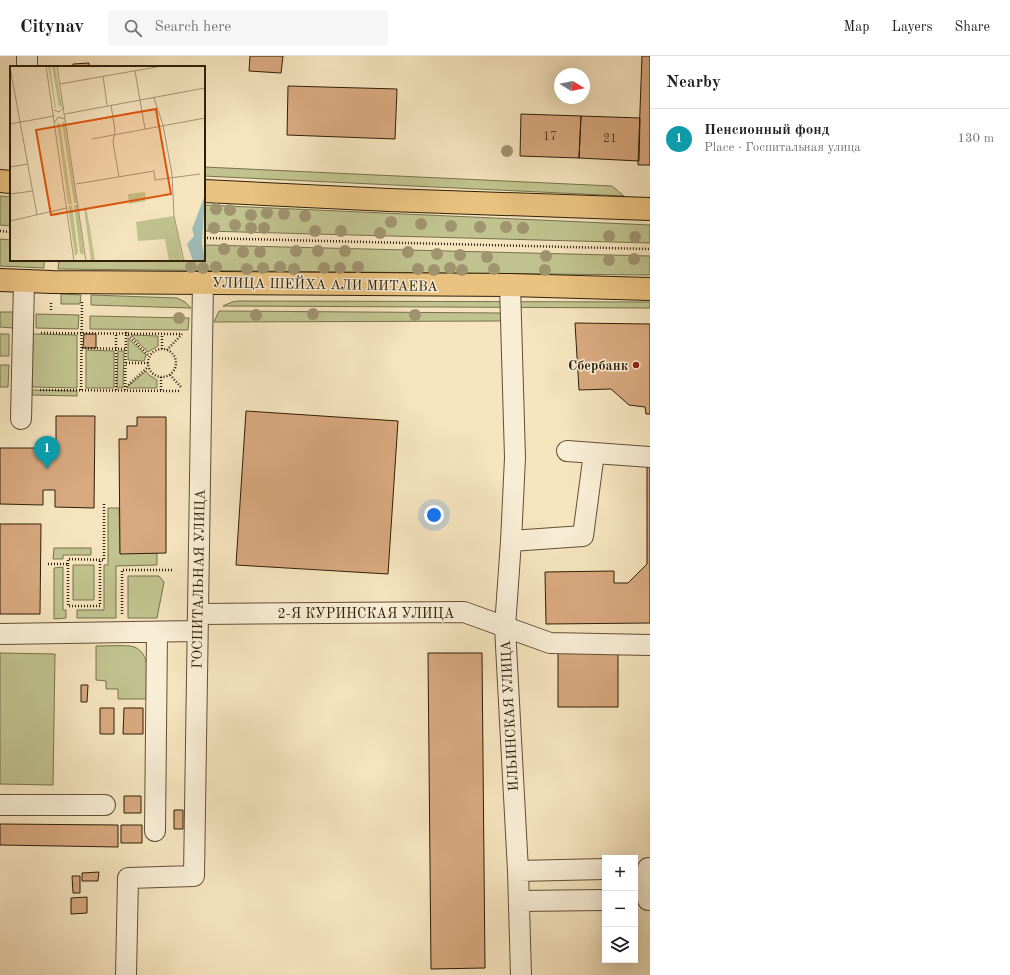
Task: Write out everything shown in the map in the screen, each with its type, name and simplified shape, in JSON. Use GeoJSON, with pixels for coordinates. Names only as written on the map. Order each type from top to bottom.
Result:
{"type":"FeatureCollection","features":[{"type":"Feature","properties":{"kind":"main road"},"geometry":{"type":"LineString","coordinates":[[0,181],[10,182]]}},
{"type":"Feature","properties":{"kind":"main road"},"geometry":{"type":"LineString","coordinates":[[205,191],[389,200],[650,209]]}},
{"type":"Feature","properties":{"kind":"main road","name":"УЛИЦА ШЕЙХА АЛИ МИТАЕВА"},"geometry":{"type":"LineString","coordinates":[[0,280],[510,285],[650,290]]}},
{"type":"Feature","properties":{"kind":"street"},"geometry":{"type":"LineString","coordinates":[[21,419],[24,281]]}},
{"type":"Feature","properties":{"kind":"street","name":"ГОСПИТАЛЬНАЯ УЛИЦА"},"geometry":{"type":"LineString","coordinates":[[126,975],[128,878],[194,876],[203,282]]}},
{"type":"Feature","properties":{"kind":"street","name":"ИЛЬИНСКАЯ УЛИЦА"},"geometry":{"type":"LineString","coordinates":[[510,285],[515,458],[505,627],[518,871],[521,975]]}},
{"type":"Feature","properties":{"kind":"street"},"geometry":{"type":"LineString","coordinates":[[567,451],[650,457]]}},
{"type":"Feature","properties":{"kind":"street"},"geometry":{"type":"LineString","coordinates":[[511,541],[583,536],[594,452]]}},
{"type":"Feature","properties":{"kind":"street","name":"2-Я КУРИНСКАЯ УЛИЦА"},"geometry":{"type":"LineString","coordinates":[[0,634],[157,632],[197,622],[464,612],[550,643],[650,645]]}},
{"type":"Feature","properties":{"kind":"street"},"geometry":{"type":"LineString","coordinates":[[155,831],[157,632]]}},
{"type":"Feature","properties":{"kind":"street"},"geometry":{"type":"LineString","coordinates":[[0,805],[105,805]]}},
{"type":"Feature","properties":{"kind":"street"},"geometry":{"type":"LineString","coordinates":[[644,868],[644,900]]}},
{"type":"Feature","properties":{"kind":"street"},"geometry":{"type":"LineString","coordinates":[[518,871],[602,869]]}},
{"type":"Feature","properties":{"kind":"street"},"geometry":{"type":"LineString","coordinates":[[519,901],[602,900]]}},
{"type":"Feature","properties":{"kind":"path"},"geometry":{"type":"LineString","coordinates":[[205,238],[650,249]]}},
{"type":"Feature","properties":{"kind":"path"},"geometry":{"type":"LineString","coordinates":[[81,390],[82,282]]}},
{"type":"Feature","properties":{"kind":"path"},"geometry":{"type":"LineString","coordinates":[[23,332],[182,334]]}},
{"type":"Feature","properties":{"kind":"path"},"geometry":{"type":"LineString","coordinates":[[116,333],[116,390]]}},
{"type":"Feature","properties":{"kind":"path"},"geometry":{"type":"LineString","coordinates":[[125,389],[126,333]]}},
{"type":"Feature","properties":{"kind":"path"},"geometry":{"type":"LineString","coordinates":[[126,333],[150,356]]}},
{"type":"Feature","properties":{"kind":"path"},"geometry":{"type":"LineString","coordinates":[[162,334],[162,349]]}},
{"type":"Feature","properties":{"kind":"path"},"geometry":{"type":"LineString","coordinates":[[182,334],[182,341]]}},
{"type":"Feature","properties":{"kind":"path"},"geometry":{"type":"LineString","coordinates":[[167,350],[182,334]]}},
{"type":"Feature","properties":{"kind":"path"},"geometry":{"type":"LineString","coordinates":[[82,348],[126,349]]}},
{"type":"Feature","properties":{"kind":"path"},"geometry":{"type":"LineString","coordinates":[[162,349],[167,350],[172,354],[176,363],[173,372],[170,375],[161,378],[156,376],[148,367],[150,356],[153,352],[162,349]]}},
{"type":"Feature","properties":{"kind":"path"},"geometry":{"type":"LineString","coordinates":[[126,363],[148,363]]}},
{"type":"Feature","properties":{"kind":"path"},"geometry":{"type":"LineString","coordinates":[[176,363],[182,364]]}},
{"type":"Feature","properties":{"kind":"path"},"geometry":{"type":"LineString","coordinates":[[125,389],[148,367]]}},
{"type":"Feature","properties":{"kind":"path"},"geometry":{"type":"LineString","coordinates":[[170,375],[182,387]]}},
{"type":"Feature","properties":{"kind":"path"},"geometry":{"type":"LineString","coordinates":[[161,378],[161,390]]}},
{"type":"Feature","properties":{"kind":"path"},"geometry":{"type":"LineString","coordinates":[[22,389],[125,389],[182,391],[182,379]]}},
{"type":"Feature","properties":{"kind":"path"},"geometry":{"type":"LineString","coordinates":[[100,560],[100,606],[68,606],[68,560],[100,560],[104,560],[104,503]]}},
{"type":"Feature","properties":{"kind":"path"},"geometry":{"type":"LineString","coordinates":[[48,564],[68,564]]}},
{"type":"Feature","properties":{"kind":"path"},"geometry":{"type":"LineString","coordinates":[[122,632],[122,570],[173,570]]}},
{"type":"Feature","properties":{"kind":"green space"},"geometry":{"type":"Polygon","coordinates":[[[205,167],[612,186],[624,196],[205,176],[205,167]]]}},
{"type":"Feature","properties":{"kind":"green space"},"geometry":{"type":"Polygon","coordinates":[[[0,196],[10,197],[10,226],[0,225],[0,196]]]}},
{"type":"Feature","properties":{"kind":"green space"},"geometry":{"type":"Polygon","coordinates":[[[205,205],[650,225],[650,243],[205,231],[205,205]]]}},
{"type":"Feature","properties":{"kind":"green space"},"geometry":{"type":"Polygon","coordinates":[[[0,239],[10,240],[10,261],[44,261],[44,268],[0,266],[0,239]]]}},
{"type":"Feature","properties":{"kind":"green space"},"geometry":{"type":"Polygon","coordinates":[[[205,245],[650,256],[650,275],[58,269],[59,261],[205,261],[205,245]]]}},
{"type":"Feature","properties":{"kind":"green space"},"geometry":{"type":"Polygon","coordinates":[[[61,294],[81,295],[80,304],[61,304],[61,294]]]}},
{"type":"Feature","properties":{"kind":"green space"},"geometry":{"type":"Polygon","coordinates":[[[91,295],[177,298],[185,302],[191,308],[91,305],[91,295]]]}},
{"type":"Feature","properties":{"kind":"green space"},"geometry":{"type":"Polygon","coordinates":[[[238,301],[650,302],[650,308],[223,306],[238,301]]]}},
{"type":"Feature","properties":{"kind":"green space"},"geometry":{"type":"Polygon","coordinates":[[[219,311],[502,313],[502,321],[214,322],[219,311]]]}},
{"type":"Feature","properties":{"kind":"green space"},"geometry":{"type":"Polygon","coordinates":[[[0,312],[14,312],[13,328],[0,327],[0,312]]]}},
{"type":"Feature","properties":{"kind":"green space"},"geometry":{"type":"Polygon","coordinates":[[[36,314],[79,315],[78,329],[36,328],[36,314]]]}},
{"type":"Feature","properties":{"kind":"green space"},"geometry":{"type":"Polygon","coordinates":[[[90,316],[189,318],[188,330],[90,329],[90,316]]]}},
{"type":"Feature","properties":{"kind":"green space"},"geometry":{"type":"Polygon","coordinates":[[[0,334],[9,334],[9,356],[0,356],[0,334]]]}},
{"type":"Feature","properties":{"kind":"green space"},"geometry":{"type":"Polygon","coordinates":[[[33,334],[77,335],[77,388],[32,387],[33,334]]]}},
{"type":"Feature","properties":{"kind":"green space"},"geometry":{"type":"Polygon","coordinates":[[[131,335],[158,336],[158,346],[148,352],[131,335]]]}},
{"type":"Feature","properties":{"kind":"green space"},"geometry":{"type":"Polygon","coordinates":[[[128,338],[146,355],[144,361],[128,360],[128,338]]]}},
{"type":"Feature","properties":{"kind":"green space"},"geometry":{"type":"Polygon","coordinates":[[[86,350],[114,351],[114,388],[86,388],[86,350]]]}},
{"type":"Feature","properties":{"kind":"green space"},"geometry":{"type":"Polygon","coordinates":[[[118,351],[124,351],[123,388],[117,388],[118,351]]]}},
{"type":"Feature","properties":{"kind":"green space"},"geometry":{"type":"Polygon","coordinates":[[[0,365],[9,365],[8,387],[0,387],[0,365]]]}},
{"type":"Feature","properties":{"kind":"green space"},"geometry":{"type":"Polygon","coordinates":[[[146,371],[157,380],[157,388],[127,387],[146,371]]]}},
{"type":"Feature","properties":{"kind":"green space"},"geometry":{"type":"Polygon","coordinates":[[[32,390],[77,391],[77,396],[32,395],[32,390]]]}},
{"type":"Feature","properties":{"kind":"green space"},"geometry":{"type":"Polygon","coordinates":[[[108,508],[119,508],[120,553],[157,553],[157,565],[116,566],[116,618],[77,618],[77,610],[104,610],[104,565],[108,565],[108,508]]]}},
{"type":"Feature","properties":{"kind":"green space"},"geometry":{"type":"Polygon","coordinates":[[[54,548],[91,548],[91,555],[63,555],[63,559],[53,559],[54,548]]]}},
{"type":"Feature","properties":{"kind":"green space"},"geometry":{"type":"Polygon","coordinates":[[[73,565],[94,565],[94,600],[73,600],[73,565]]]}},
{"type":"Feature","properties":{"kind":"green space"},"geometry":{"type":"Polygon","coordinates":[[[63,567],[63,610],[66,610],[66,618],[54,619],[54,568],[63,567]]]}},
{"type":"Feature","properties":{"kind":"green space"},"geometry":{"type":"Polygon","coordinates":[[[128,576],[159,576],[164,582],[157,618],[128,618],[128,576]]]}},
{"type":"Feature","properties":{"kind":"green space"},"geometry":{"type":"Polygon","coordinates":[[[96,646],[130,646],[137,648],[142,653],[147,667],[148,676],[147,699],[118,699],[118,689],[106,689],[106,681],[96,680],[96,646]]]}},
{"type":"Feature","properties":{"kind":"green space"},"geometry":{"type":"Polygon","coordinates":[[[0,653],[55,654],[53,785],[0,784],[0,653]]]}},
{"type":"Feature","properties":{"kind":"building"},"geometry":{"type":"Polygon","coordinates":[[[250,56],[283,56],[281,73],[249,71],[250,56]]]}},
{"type":"Feature","properties":{"kind":"building"},"geometry":{"type":"Polygon","coordinates":[[[642,56],[650,56],[650,165],[638,165],[642,56]]]}},
{"type":"Feature","properties":{"kind":"building"},"geometry":{"type":"Polygon","coordinates":[[[89,63],[89,66],[73,66],[73,64],[89,63]]]}},
{"type":"Feature","properties":{"kind":"building"},"geometry":{"type":"Polygon","coordinates":[[[288,86],[397,89],[395,139],[287,135],[288,86]]]}},
{"type":"Feature","properties":{"kind":"building"},"geometry":{"type":"Polygon","coordinates":[[[521,114],[581,116],[579,158],[520,156],[521,114]]]}},
{"type":"Feature","properties":{"kind":"building"},"geometry":{"type":"Polygon","coordinates":[[[581,116],[640,118],[639,161],[579,158],[581,116]]]}},
{"type":"Feature","properties":{"kind":"building"},"geometry":{"type":"Polygon","coordinates":[[[575,323],[650,324],[650,414],[646,414],[645,407],[629,405],[611,389],[579,390],[575,323]]]}},
{"type":"Feature","properties":{"kind":"building"},"geometry":{"type":"Polygon","coordinates":[[[84,334],[96,334],[96,348],[83,348],[84,334]]]}},
{"type":"Feature","properties":{"kind":"building"},"geometry":{"type":"Polygon","coordinates":[[[246,411],[398,421],[388,574],[236,565],[246,411]]]}},
{"type":"Feature","properties":{"kind":"building"},"geometry":{"type":"Polygon","coordinates":[[[56,416],[95,416],[94,508],[55,507],[55,490],[43,490],[43,505],[0,504],[0,448],[56,448],[56,416]]]}},
{"type":"Feature","properties":{"kind":"building"},"geometry":{"type":"Polygon","coordinates":[[[137,417],[166,417],[166,553],[120,554],[119,439],[127,439],[127,426],[137,426],[137,417]]]}},
{"type":"Feature","properties":{"kind":"building"},"geometry":{"type":"Polygon","coordinates":[[[647,465],[650,465],[650,623],[546,624],[545,572],[614,571],[614,583],[628,583],[647,564],[647,465]]]}},
{"type":"Feature","properties":{"kind":"building"},"geometry":{"type":"Polygon","coordinates":[[[0,524],[41,524],[40,614],[0,614],[0,524]]]}},
{"type":"Feature","properties":{"kind":"building"},"geometry":{"type":"Polygon","coordinates":[[[428,653],[482,653],[485,968],[431,969],[428,653]]]}},
{"type":"Feature","properties":{"kind":"building"},"geometry":{"type":"Polygon","coordinates":[[[558,653],[618,653],[618,707],[558,707],[558,653]]]}},
{"type":"Feature","properties":{"kind":"building"},"geometry":{"type":"Polygon","coordinates":[[[81,685],[88,685],[87,702],[81,702],[81,685]]]}},
{"type":"Feature","properties":{"kind":"building"},"geometry":{"type":"Polygon","coordinates":[[[100,708],[114,708],[114,734],[100,734],[100,708]]]}},
{"type":"Feature","properties":{"kind":"building"},"geometry":{"type":"Polygon","coordinates":[[[124,708],[143,708],[143,734],[123,734],[124,708]]]}},
{"type":"Feature","properties":{"kind":"building"},"geometry":{"type":"Polygon","coordinates":[[[124,796],[141,796],[141,813],[124,813],[124,796]]]}},
{"type":"Feature","properties":{"kind":"building"},"geometry":{"type":"Polygon","coordinates":[[[174,810],[183,810],[183,829],[174,829],[174,810]]]}},
{"type":"Feature","properties":{"kind":"building"},"geometry":{"type":"Polygon","coordinates":[[[0,824],[118,825],[118,847],[0,845],[0,824]]]}},
{"type":"Feature","properties":{"kind":"building"},"geometry":{"type":"Polygon","coordinates":[[[121,825],[142,825],[142,843],[121,843],[121,825]]]}},
{"type":"Feature","properties":{"kind":"building"},"geometry":{"type":"Polygon","coordinates":[[[99,872],[98,881],[82,881],[82,873],[99,872]]]}},
{"type":"Feature","properties":{"kind":"building"},"geometry":{"type":"Polygon","coordinates":[[[72,876],[80,876],[80,893],[73,893],[72,876]]]}},
{"type":"Feature","properties":{"kind":"building"},"geometry":{"type":"Polygon","coordinates":[[[87,897],[87,913],[71,914],[71,898],[87,897]]]}},
{"type":"Feature","properties":{"kind":"place","name":"Сбербанк"},"geometry":{"type":"Point","coordinates":[636,365]}},
{"type":"Feature","properties":{"kind":"place","name":"Пенсионный фонд"},"geometry":{"type":"Point","coordinates":[47,469]}}]}
